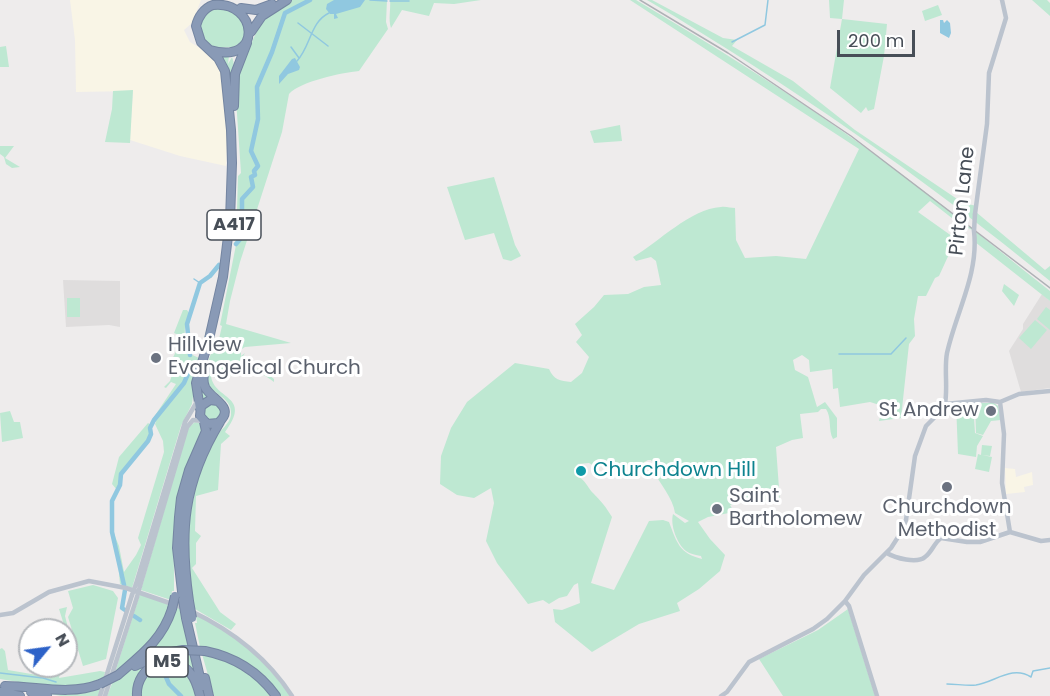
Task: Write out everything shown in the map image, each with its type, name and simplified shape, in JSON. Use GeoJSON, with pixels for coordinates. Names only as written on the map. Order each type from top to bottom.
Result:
{"type":"FeatureCollection","features":[{"type":"Feature","properties":{"kind":"highway"},"geometry":{"type":"LineString","coordinates":[[205,0],[196,24],[198,35],[201,42],[210,50],[218,52],[242,46],[248,38],[250,27],[243,12],[222,0]]}},
{"type":"Feature","properties":{"kind":"highway"},"geometry":{"type":"LineString","coordinates":[[200,16],[206,9],[215,5],[232,5],[256,10],[267,7],[278,0]]}},
{"type":"Feature","properties":{"kind":"highway","name":"A417"},"geometry":{"type":"LineString","coordinates":[[204,379],[221,310],[231,254],[237,167],[234,80],[237,64],[260,18],[287,0]]}},
{"type":"Feature","properties":{"kind":"highway","name":"A417"},"geometry":{"type":"LineString","coordinates":[[200,410],[197,380],[223,277],[232,189],[232,138],[226,73],[220,60],[210,50]]}},
{"type":"Feature","properties":{"kind":"highway"},"geometry":{"type":"LineString","coordinates":[[182,599],[188,498],[196,470],[225,410],[209,392],[204,379]]}},
{"type":"Feature","properties":{"kind":"highway"},"geometry":{"type":"LineString","coordinates":[[204,379],[211,390],[225,400],[230,411],[227,421],[207,445]]}},
{"type":"Feature","properties":{"kind":"highway"},"geometry":{"type":"LineString","coordinates":[[210,696],[182,599],[177,548],[181,498],[189,470],[205,434],[200,410],[207,401],[218,401]]}},
{"type":"Feature","properties":{"kind":"highway"},"geometry":{"type":"LineString","coordinates":[[203,421],[211,425],[221,421]]}},
{"type":"Feature","properties":{"kind":"highway","name":"M5"},"geometry":{"type":"LineString","coordinates":[[118,675],[154,643],[165,627],[172,609],[182,599]]}},
{"type":"Feature","properties":{"kind":"highway"},"geometry":{"type":"LineString","coordinates":[[189,618],[202,696]]}},
{"type":"Feature","properties":{"kind":"highway","name":"M5"},"geometry":{"type":"LineString","coordinates":[[2,687],[64,691],[84,689],[100,684],[154,656],[183,650],[205,651],[226,656],[257,674],[276,696]]}},
{"type":"Feature","properties":{"kind":"highway","name":"M5"},"geometry":{"type":"LineString","coordinates":[[137,696],[138,683],[143,673],[154,664],[169,662],[182,666],[191,673],[202,696]]}},
{"type":"Feature","properties":{"kind":"highway"},"geometry":{"type":"LineString","coordinates":[[2,687],[20,696]]}},
{"type":"Feature","properties":{"kind":"highway"},"geometry":{"type":"LineString","coordinates":[[2,687],[47,696]]}},
{"type":"Feature","properties":{"kind":"street","name":"Pirton Lane"},"geometry":{"type":"LineString","coordinates":[[945,404],[947,353],[969,281],[975,247],[975,214],[987,124],[989,73],[1006,18],[1002,0]]}},
{"type":"Feature","properties":{"kind":"street"},"geometry":{"type":"LineString","coordinates":[[722,696],[749,662],[820,625],[845,601],[864,575],[887,553],[906,520],[915,456],[926,426],[945,404],[986,400],[1000,402],[1019,394],[1050,391]]}},
{"type":"Feature","properties":{"kind":"street"},"geometry":{"type":"LineString","coordinates":[[100,696],[138,585],[185,422],[198,399]]}},
{"type":"Feature","properties":{"kind":"street"},"geometry":{"type":"LineString","coordinates":[[1000,402],[1004,434],[1002,483],[1010,532]]}},
{"type":"Feature","properties":{"kind":"street"},"geometry":{"type":"LineString","coordinates":[[185,422],[200,410]]}},
{"type":"Feature","properties":{"kind":"street"},"geometry":{"type":"LineString","coordinates":[[171,472],[188,424],[195,419],[203,421]]}},
{"type":"Feature","properties":{"kind":"street"},"geometry":{"type":"LineString","coordinates":[[887,553],[893,557],[920,560],[926,557],[941,538],[980,542],[1010,532],[1041,541],[1050,540]]}},
{"type":"Feature","properties":{"kind":"street"},"geometry":{"type":"LineString","coordinates":[[0,615],[13,613],[49,592],[80,582],[94,581],[126,588],[179,605],[223,628],[264,659],[292,696]]}},
{"type":"Feature","properties":{"kind":"street"},"geometry":{"type":"LineString","coordinates":[[105,696],[134,596]]}},
{"type":"Feature","properties":{"kind":"street"},"geometry":{"type":"LineString","coordinates":[[845,601],[849,606],[877,696]]}},
{"type":"Feature","properties":{"kind":"shaded area"},"geometry":{"type":"Polygon","coordinates":[[[70,0],[201,0],[192,23],[184,30],[190,42],[206,52],[221,66],[228,127],[226,166],[180,156],[130,140],[133,91],[76,92],[75,40],[70,0]]]}},
{"type":"Feature","properties":{"kind":"shaded area"},"geometry":{"type":"Polygon","coordinates":[[[63,280],[120,281],[120,327],[109,325],[66,327],[63,280]]]}},
{"type":"Feature","properties":{"kind":"shaded area"},"geometry":{"type":"Polygon","coordinates":[[[1042,294],[1050,301],[1050,388],[1021,392],[1009,351],[1042,294]]]}},
{"type":"Feature","properties":{"kind":"shaded area"},"geometry":{"type":"Polygon","coordinates":[[[1005,468],[1015,469],[1016,477],[1032,472],[1033,485],[1024,487],[1025,492],[1006,494],[1005,468]]]}},
{"type":"Feature","properties":{"kind":"green space"},"geometry":{"type":"Polygon","coordinates":[[[292,0],[387,0],[388,29],[359,71],[302,85],[289,94],[282,132],[240,262],[226,324],[291,343],[245,347],[237,352],[241,352],[241,356],[245,353],[238,364],[261,370],[274,379],[274,382],[248,368],[238,368],[233,375],[226,378],[211,376],[218,390],[234,404],[235,411],[233,420],[225,432],[230,436],[221,444],[218,490],[196,496],[195,531],[201,536],[196,543],[196,564],[192,568],[220,612],[236,624],[231,630],[195,609],[191,603],[187,551],[188,516],[194,482],[202,462],[231,415],[228,403],[209,386],[205,374],[217,339],[219,339],[236,245],[238,176],[241,173],[236,99],[237,77],[260,25],[268,16],[292,0]]]}},
{"type":"Feature","properties":{"kind":"green space"},"geometry":{"type":"Polygon","coordinates":[[[390,0],[481,0],[454,4],[434,3],[429,16],[402,10],[391,28],[390,0]]]}},
{"type":"Feature","properties":{"kind":"green space"},"geometry":{"type":"Polygon","coordinates":[[[630,0],[636,0],[721,51],[859,143],[931,197],[1050,291],[1050,301],[975,242],[974,231],[957,222],[930,201],[918,212],[956,239],[939,276],[935,278],[926,296],[918,296],[914,319],[915,336],[909,344],[901,418],[879,421],[883,406],[870,402],[840,407],[838,388],[833,389],[832,369],[810,372],[809,360],[802,355],[793,360],[795,370],[808,377],[817,407],[825,402],[837,418],[837,437],[833,439],[826,409],[800,414],[803,438],[776,447],[780,502],[751,500],[730,505],[734,512],[708,517],[698,522],[725,555],[720,571],[699,589],[677,603],[680,611],[639,624],[592,652],[555,622],[553,609],[562,610],[580,603],[578,583],[567,596],[549,604],[543,600],[528,604],[497,563],[486,541],[494,503],[491,488],[474,498],[457,495],[440,484],[441,456],[451,428],[467,402],[515,363],[549,369],[555,378],[564,381],[571,382],[582,373],[589,357],[576,342],[582,335],[575,324],[604,295],[628,294],[644,287],[661,285],[656,261],[651,257],[636,261],[633,257],[675,227],[698,214],[709,209],[735,208],[736,240],[745,258],[776,256],[806,259],[859,149],[630,0]],[[651,460],[627,472],[609,466],[596,467],[589,463],[578,464],[574,469],[575,475],[584,481],[612,517],[591,583],[614,590],[649,521],[669,522],[680,546],[688,554],[702,559],[701,556],[686,551],[677,539],[672,523],[673,514],[685,523],[689,521],[675,513],[669,496],[652,469],[657,467],[651,460]]]}},
{"type":"Feature","properties":{"kind":"green space"},"geometry":{"type":"Polygon","coordinates":[[[647,0],[652,0],[723,38],[737,40],[732,46],[793,81],[855,130],[963,203],[977,206],[976,212],[1045,270],[1050,266],[1050,281],[953,205],[854,133],[752,65],[647,0]]]}},
{"type":"Feature","properties":{"kind":"green space"},"geometry":{"type":"Polygon","coordinates":[[[829,0],[844,0],[842,19],[830,18],[829,0]]]}},
{"type":"Feature","properties":{"kind":"green space"},"geometry":{"type":"Polygon","coordinates":[[[1032,0],[1047,0],[1050,3],[1050,16],[1032,0]]]}},
{"type":"Feature","properties":{"kind":"green space"},"geometry":{"type":"Polygon","coordinates":[[[938,5],[942,15],[925,21],[922,11],[938,5]]]}},
{"type":"Feature","properties":{"kind":"green space"},"geometry":{"type":"Polygon","coordinates":[[[227,7],[247,22],[243,42],[233,47],[213,48],[202,34],[202,17],[212,9],[227,7]]]}},
{"type":"Feature","properties":{"kind":"green space"},"geometry":{"type":"Polygon","coordinates":[[[842,19],[887,24],[884,56],[874,109],[868,111],[866,107],[861,113],[830,88],[842,19]]]}},
{"type":"Feature","properties":{"kind":"green space"},"geometry":{"type":"Polygon","coordinates":[[[6,46],[9,67],[0,67],[0,47],[6,46]]]}},
{"type":"Feature","properties":{"kind":"green space"},"geometry":{"type":"Polygon","coordinates":[[[220,55],[229,56],[228,64],[232,57],[234,66],[232,88],[236,164],[235,200],[231,236],[225,271],[202,376],[203,390],[208,397],[201,401],[198,387],[228,251],[231,101],[228,68],[220,55]]]}},
{"type":"Feature","properties":{"kind":"green space"},"geometry":{"type":"Polygon","coordinates":[[[133,90],[130,143],[105,142],[112,109],[113,91],[133,90]]]}},
{"type":"Feature","properties":{"kind":"green space"},"geometry":{"type":"Polygon","coordinates":[[[620,125],[622,141],[594,143],[590,131],[620,125]]]}},
{"type":"Feature","properties":{"kind":"green space"},"geometry":{"type":"Polygon","coordinates":[[[0,146],[14,146],[5,158],[20,167],[12,168],[6,164],[4,157],[0,154],[0,146]]]}},
{"type":"Feature","properties":{"kind":"green space"},"geometry":{"type":"Polygon","coordinates":[[[494,177],[515,245],[521,256],[511,261],[503,259],[494,233],[465,240],[447,187],[494,177]]]}},
{"type":"Feature","properties":{"kind":"green space"},"geometry":{"type":"Polygon","coordinates":[[[1004,284],[1019,295],[1014,306],[1002,291],[1004,284]]]}},
{"type":"Feature","properties":{"kind":"green space"},"geometry":{"type":"Polygon","coordinates":[[[67,298],[80,298],[80,317],[67,317],[67,298]]]}},
{"type":"Feature","properties":{"kind":"green space"},"geometry":{"type":"Polygon","coordinates":[[[1046,307],[1050,310],[1050,330],[1037,319],[1046,307]]]}},
{"type":"Feature","properties":{"kind":"green space"},"geometry":{"type":"Polygon","coordinates":[[[183,310],[189,313],[185,326],[184,351],[199,358],[207,327],[209,328],[196,373],[192,404],[181,426],[132,588],[120,584],[110,529],[119,546],[124,572],[141,545],[138,538],[164,452],[163,441],[156,422],[152,420],[176,384],[171,382],[166,388],[164,387],[170,381],[174,369],[169,366],[177,349],[182,350],[183,340],[181,336],[174,333],[183,310]]]}},
{"type":"Feature","properties":{"kind":"green space"},"geometry":{"type":"Polygon","coordinates":[[[1035,320],[1047,330],[1031,349],[1019,338],[1035,320]]]}},
{"type":"Feature","properties":{"kind":"green space"},"geometry":{"type":"Polygon","coordinates":[[[208,403],[217,404],[221,411],[219,419],[211,422],[204,418],[203,410],[208,403]]]}},
{"type":"Feature","properties":{"kind":"green space"},"geometry":{"type":"Polygon","coordinates":[[[956,403],[973,403],[975,433],[983,436],[977,446],[976,457],[958,454],[956,403]]]}},
{"type":"Feature","properties":{"kind":"green space"},"geometry":{"type":"Polygon","coordinates":[[[975,403],[994,403],[998,406],[1001,420],[991,421],[983,435],[976,433],[975,403]]]}},
{"type":"Feature","properties":{"kind":"green space"},"geometry":{"type":"Polygon","coordinates":[[[10,411],[14,422],[20,422],[23,438],[2,442],[0,413],[10,411]]]}},
{"type":"Feature","properties":{"kind":"green space"},"geometry":{"type":"Polygon","coordinates":[[[195,422],[202,424],[203,429],[185,474],[177,502],[174,527],[174,591],[172,591],[171,600],[141,590],[188,428],[195,422]]]}},
{"type":"Feature","properties":{"kind":"green space"},"geometry":{"type":"Polygon","coordinates":[[[148,423],[151,425],[151,434],[148,441],[121,474],[117,490],[112,484],[119,457],[148,423]]]}},
{"type":"Feature","properties":{"kind":"green space"},"geometry":{"type":"Polygon","coordinates":[[[982,445],[992,446],[990,456],[982,455],[992,457],[989,472],[975,469],[978,454],[981,455],[982,445]]]}},
{"type":"Feature","properties":{"kind":"green space"},"geometry":{"type":"Polygon","coordinates":[[[93,585],[113,591],[118,598],[106,659],[83,666],[78,650],[78,618],[68,617],[73,608],[68,591],[93,585]]]}},
{"type":"Feature","properties":{"kind":"green space"},"geometry":{"type":"Polygon","coordinates":[[[140,594],[170,604],[162,625],[150,643],[134,659],[115,672],[140,594]]]}},
{"type":"Feature","properties":{"kind":"green space"},"geometry":{"type":"Polygon","coordinates":[[[175,606],[181,608],[190,647],[141,660],[175,606]]]}},
{"type":"Feature","properties":{"kind":"green space"},"geometry":{"type":"Polygon","coordinates":[[[67,607],[66,618],[62,618],[59,609],[67,607]]]}},
{"type":"Feature","properties":{"kind":"green space"},"geometry":{"type":"Polygon","coordinates":[[[848,609],[875,696],[783,696],[759,659],[818,630],[848,609]]]}},
{"type":"Feature","properties":{"kind":"green space"},"geometry":{"type":"Polygon","coordinates":[[[196,615],[224,630],[249,649],[271,671],[290,696],[279,696],[236,657],[200,647],[195,623],[197,623],[196,615]]]}},
{"type":"Feature","properties":{"kind":"green space"},"geometry":{"type":"Polygon","coordinates":[[[0,649],[5,651],[8,670],[18,672],[18,678],[78,678],[78,675],[100,671],[105,672],[104,677],[92,682],[66,686],[0,679],[0,649]]]}},
{"type":"Feature","properties":{"kind":"green space"},"geometry":{"type":"Polygon","coordinates":[[[174,653],[191,653],[201,696],[181,663],[148,666],[136,696],[107,696],[113,681],[143,663],[174,653]]]}},
{"type":"Feature","properties":{"kind":"green space"},"geometry":{"type":"Polygon","coordinates":[[[202,654],[216,655],[252,674],[273,696],[214,696],[202,654]]]}},
{"type":"Feature","properties":{"kind":"green space"},"geometry":{"type":"Polygon","coordinates":[[[165,664],[178,668],[186,674],[197,696],[139,696],[143,679],[154,669],[165,664]]]}},
{"type":"Feature","properties":{"kind":"green space"},"geometry":{"type":"Polygon","coordinates":[[[101,687],[98,696],[51,694],[82,693],[101,687]]]}},
{"type":"Feature","properties":{"kind":"water"},"geometry":{"type":"Polygon","coordinates":[[[334,0],[365,0],[360,7],[336,14],[338,18],[334,19],[334,14],[330,14],[326,9],[327,4],[334,0]]]}},
{"type":"Feature","properties":{"kind":"water"},"geometry":{"type":"Polygon","coordinates":[[[940,20],[944,23],[947,20],[950,23],[949,38],[940,33],[940,20]]]}},
{"type":"Feature","properties":{"kind":"water"},"geometry":{"type":"Polygon","coordinates":[[[295,58],[300,67],[299,70],[288,74],[279,84],[279,76],[295,58]]]}},
{"type":"Feature","properties":{"kind":"waterway"},"geometry":{"type":"LineString","coordinates":[[236,244],[242,237],[242,199],[253,187],[251,177],[255,175],[254,171],[258,166],[251,151],[258,119],[257,87],[285,13],[310,0]]}},
{"type":"Feature","properties":{"kind":"waterway"},"geometry":{"type":"LineString","coordinates":[[370,0],[387,1]]}},
{"type":"Feature","properties":{"kind":"waterway"},"geometry":{"type":"LineString","coordinates":[[732,42],[765,25],[768,0]]}},
{"type":"Feature","properties":{"kind":"waterway"},"geometry":{"type":"LineString","coordinates":[[390,1],[409,1]]}},
{"type":"Feature","properties":{"kind":"waterway"},"geometry":{"type":"LineString","coordinates":[[297,61],[314,28],[329,13]]}},
{"type":"Feature","properties":{"kind":"waterway"},"geometry":{"type":"LineString","coordinates":[[298,23],[328,46]]}},
{"type":"Feature","properties":{"kind":"waterway"},"geometry":{"type":"LineString","coordinates":[[291,47],[299,58]]}},
{"type":"Feature","properties":{"kind":"waterway"},"geometry":{"type":"LineString","coordinates":[[190,355],[187,324],[200,283],[219,265]]}},
{"type":"Feature","properties":{"kind":"waterway"},"geometry":{"type":"LineString","coordinates":[[194,279],[200,283]]}},
{"type":"Feature","properties":{"kind":"waterway"},"geometry":{"type":"LineString","coordinates":[[839,354],[891,354],[906,338]]}},
{"type":"Feature","properties":{"kind":"waterway"},"geometry":{"type":"LineString","coordinates":[[124,585],[112,532],[112,501],[120,485],[121,474],[148,441],[154,420],[184,383],[190,369]]}},
{"type":"Feature","properties":{"kind":"waterway"},"geometry":{"type":"LineString","coordinates":[[125,590],[122,608],[125,610]]}},
{"type":"Feature","properties":{"kind":"waterway"},"geometry":{"type":"LineString","coordinates":[[134,616],[140,620]]}},
{"type":"Feature","properties":{"kind":"waterway"},"geometry":{"type":"LineString","coordinates":[[947,684],[976,685],[1010,673],[1031,677],[1033,671],[1050,668]]}},
{"type":"Feature","properties":{"kind":"waterway"},"geometry":{"type":"LineString","coordinates":[[0,673],[43,678],[56,682]]}},
{"type":"Feature","properties":{"kind":"waterway"},"geometry":{"type":"LineString","coordinates":[[166,677],[169,684],[181,696]]}},
{"type":"Feature","properties":{"kind":"railway"},"geometry":{"type":"LineString","coordinates":[[640,0],[728,53],[851,136],[1050,288]]}},
{"type":"Feature","properties":{"kind":"place","name":"Hillview Evangelical Church"},"geometry":{"type":"Point","coordinates":[156,358]}},
{"type":"Feature","properties":{"kind":"place","name":"St Andrew"},"geometry":{"type":"Point","coordinates":[991,411]}},
{"type":"Feature","properties":{"kind":"place","name":"Churchdown Hill"},"geometry":{"type":"Point","coordinates":[581,471]}},
{"type":"Feature","properties":{"kind":"place","name":"Churchdown Methodist"},"geometry":{"type":"Point","coordinates":[947,487]}},
{"type":"Feature","properties":{"kind":"place","name":"Saint Bartholomew"},"geometry":{"type":"Point","coordinates":[717,509]}}]}
